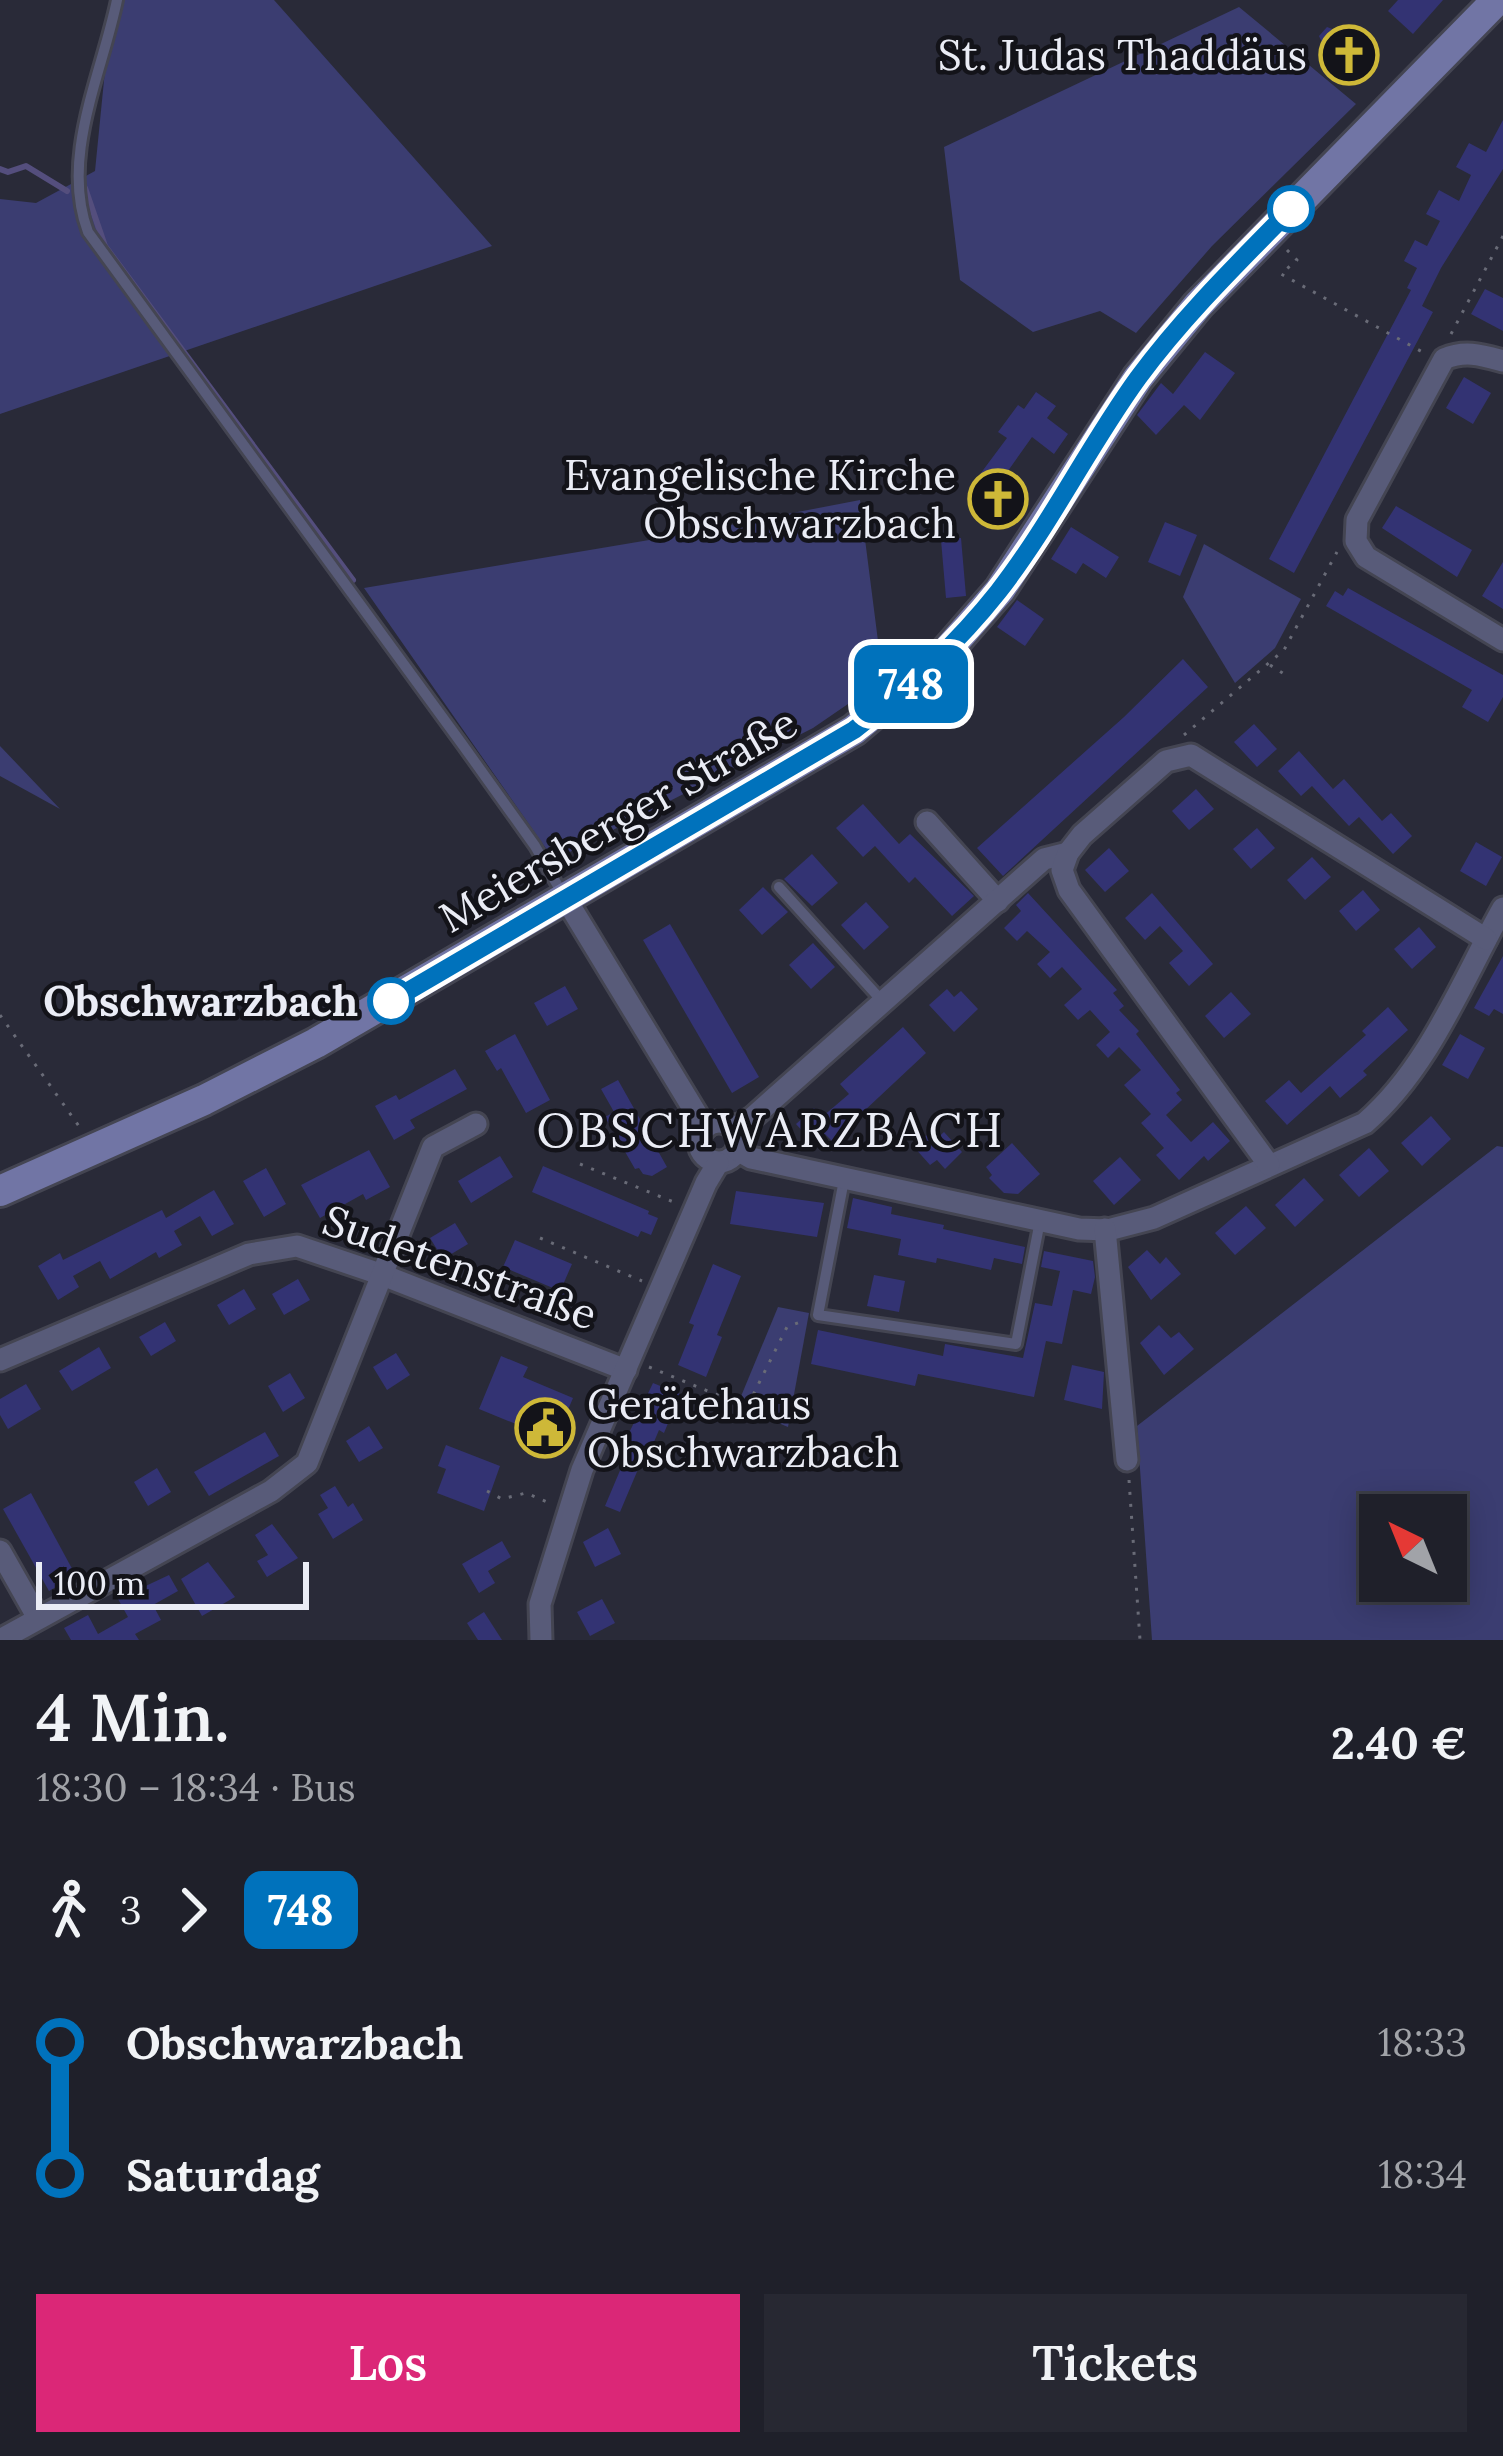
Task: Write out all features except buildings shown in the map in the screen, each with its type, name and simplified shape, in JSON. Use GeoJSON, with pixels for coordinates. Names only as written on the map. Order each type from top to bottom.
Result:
{"type":"FeatureCollection","features":[{"type":"Feature","properties":{"kind":"main road","name":"Meiersberger Straße"},"geometry":{"type":"LineString","coordinates":[[0,1191],[97,1150],[316,1043],[854,730],[945,653],[1024,556],[1153,359],[1198,305],[1497,0]]}},
{"type":"Feature","properties":{"kind":"street"},"geometry":{"type":"LineString","coordinates":[[1503,361],[1476,353],[1444,359],[1357,520],[1356,541],[1366,557],[1503,640]]}},
{"type":"Feature","properties":{"kind":"street"},"geometry":{"type":"LineString","coordinates":[[1270,1165],[1069,890],[1062,870],[1082,835],[1166,761],[1191,755],[1486,939]]}},
{"type":"Feature","properties":{"kind":"street"},"geometry":{"type":"LineString","coordinates":[[927,822],[998,901]]}},
{"type":"Feature","properties":{"kind":"street"},"geometry":{"type":"LineString","coordinates":[[541,1640],[540,1604],[582,1470],[694,1210],[730,1147],[752,1118],[1044,859],[1068,853]]}},
{"type":"Feature","properties":{"kind":"street"},"geometry":{"type":"LineString","coordinates":[[567,901],[705,1128]]}},
{"type":"Feature","properties":{"kind":"street"},"geometry":{"type":"LineString","coordinates":[[730,1147],[704,1156],[699,1142],[705,1128],[719,1123],[730,1147],[751,1158],[1040,1221],[1105,1229],[1154,1219],[1365,1123],[1391,1100],[1412,1072],[1503,908]]}},
{"type":"Feature","properties":{"kind":"street"},"geometry":{"type":"LineString","coordinates":[[0,1640],[271,1491],[307,1463],[433,1147],[476,1124]]}},
{"type":"Feature","properties":{"kind":"street"},"geometry":{"type":"LineString","coordinates":[[1105,1229],[1127,1460]]}},
{"type":"Feature","properties":{"kind":"street","name":"Sudetenstraße"},"geometry":{"type":"LineString","coordinates":[[0,1360],[249,1254],[297,1246],[628,1365]]}},
{"type":"Feature","properties":{"kind":"street"},"geometry":{"type":"LineString","coordinates":[[0,1551],[38,1618]]}},
{"type":"Feature","properties":{"kind":"lane"},"geometry":{"type":"LineString","coordinates":[[117,0],[81,145],[79,208],[88,232],[462,744],[535,846],[567,901]]}},
{"type":"Feature","properties":{"kind":"lane"},"geometry":{"type":"LineString","coordinates":[[779,887],[884,1002]]}},
{"type":"Feature","properties":{"kind":"lane"},"geometry":{"type":"LineString","coordinates":[[844,1180],[818,1315],[1016,1344],[1040,1221]]}},
{"type":"Feature","properties":{"kind":"path"},"geometry":{"type":"LineString","coordinates":[[1267,233],[1297,260],[1281,274],[1430,356],[1444,359],[1444,348],[1503,236]]}},
{"type":"Feature","properties":{"kind":"path"},"geometry":{"type":"LineString","coordinates":[[1166,761],[1186,733],[1284,650],[1357,520]]}},
{"type":"Feature","properties":{"kind":"path"},"geometry":{"type":"LineString","coordinates":[[1267,664],[1284,674]]}},
{"type":"Feature","properties":{"kind":"path"},"geometry":{"type":"LineString","coordinates":[[0,1015],[97,1150]]}},
{"type":"Feature","properties":{"kind":"path"},"geometry":{"type":"LineString","coordinates":[[580,1164],[694,1210]]}},
{"type":"Feature","properties":{"kind":"path"},"geometry":{"type":"LineString","coordinates":[[540,1238],[660,1289]]}},
{"type":"Feature","properties":{"kind":"path"},"geometry":{"type":"LineString","coordinates":[[628,1365],[747,1407],[787,1327],[818,1315]]}},
{"type":"Feature","properties":{"kind":"path"},"geometry":{"type":"LineString","coordinates":[[1127,1460],[1140,1640]]}},
{"type":"Feature","properties":{"kind":"path"},"geometry":{"type":"LineString","coordinates":[[487,1491],[502,1498],[526,1493],[569,1511]]}},
{"type":"Feature","properties":{"kind":"shaded area"},"geometry":{"type":"Polygon","coordinates":[[[112,0],[274,0],[492,246],[0,414],[0,199],[36,203],[95,171],[112,0]]]}},
{"type":"Feature","properties":{"kind":"shaded area"},"geometry":{"type":"Polygon","coordinates":[[[1239,7],[1356,104],[1212,246],[1136,333],[1100,311],[1033,332],[960,280],[944,147],[1239,7]]]}},
{"type":"Feature","properties":{"kind":"shaded area"},"geometry":{"type":"Polygon","coordinates":[[[860,500],[883,680],[813,728],[554,860],[364,588],[673,536],[860,500]]]}},
{"type":"Feature","properties":{"kind":"shaded area"},"geometry":{"type":"Polygon","coordinates":[[[1204,544],[1301,599],[1275,648],[1235,683],[1183,597],[1204,544]]]}},
{"type":"Feature","properties":{"kind":"shaded area"},"geometry":{"type":"Polygon","coordinates":[[[0,746],[60,809],[0,776],[0,746]]]}},
{"type":"Feature","properties":{"kind":"shaded area"},"geometry":{"type":"Polygon","coordinates":[[[1497,1146],[1503,1147],[1503,1640],[1152,1640],[1137,1426],[1497,1146]]]}},
{"type":"Feature","properties":{"kind":"shaded area"},"geometry":{"type":"Polygon","coordinates":[[[778,1307],[809,1313],[788,1427],[737,1406],[778,1307]]]}},
{"type":"Feature","properties":{"kind":"waterway"},"geometry":{"type":"LineString","coordinates":[[0,169],[8,172],[26,166],[67,191]]}},
{"type":"Feature","properties":{"kind":"waterway"},"geometry":{"type":"LineString","coordinates":[[85,188],[105,246],[353,580]]}},
{"type":"Feature","properties":{"kind":"bus line","name":"748"},"geometry":{"type":"LineString","coordinates":[[391,1001],[854,730],[903,692],[1000,590],[1167,340],[1291,209]]}},
{"type":"Feature","properties":{"kind":"place","name":"St. Judas Thaddäus"},"geometry":{"type":"Point","coordinates":[1349,55]}},
{"type":"Feature","properties":{"kind":"place","name":"Evangelische Kirche Obschwarzbach"},"geometry":{"type":"Point","coordinates":[998,499]}},
{"type":"Feature","properties":{"kind":"place","name":"Obschwarzbach"},"geometry":{"type":"Point","coordinates":[391,1001]}},
{"type":"Feature","properties":{"kind":"place","name":"Gerätehaus Obschwarzbach"},"geometry":{"type":"Point","coordinates":[545,1428]}},
{"type":"Feature","properties":{"kind":"district","name":"OBSCHWARZBACH"},"geometry":{"type":"Point","coordinates":[771,1130]}}]}
